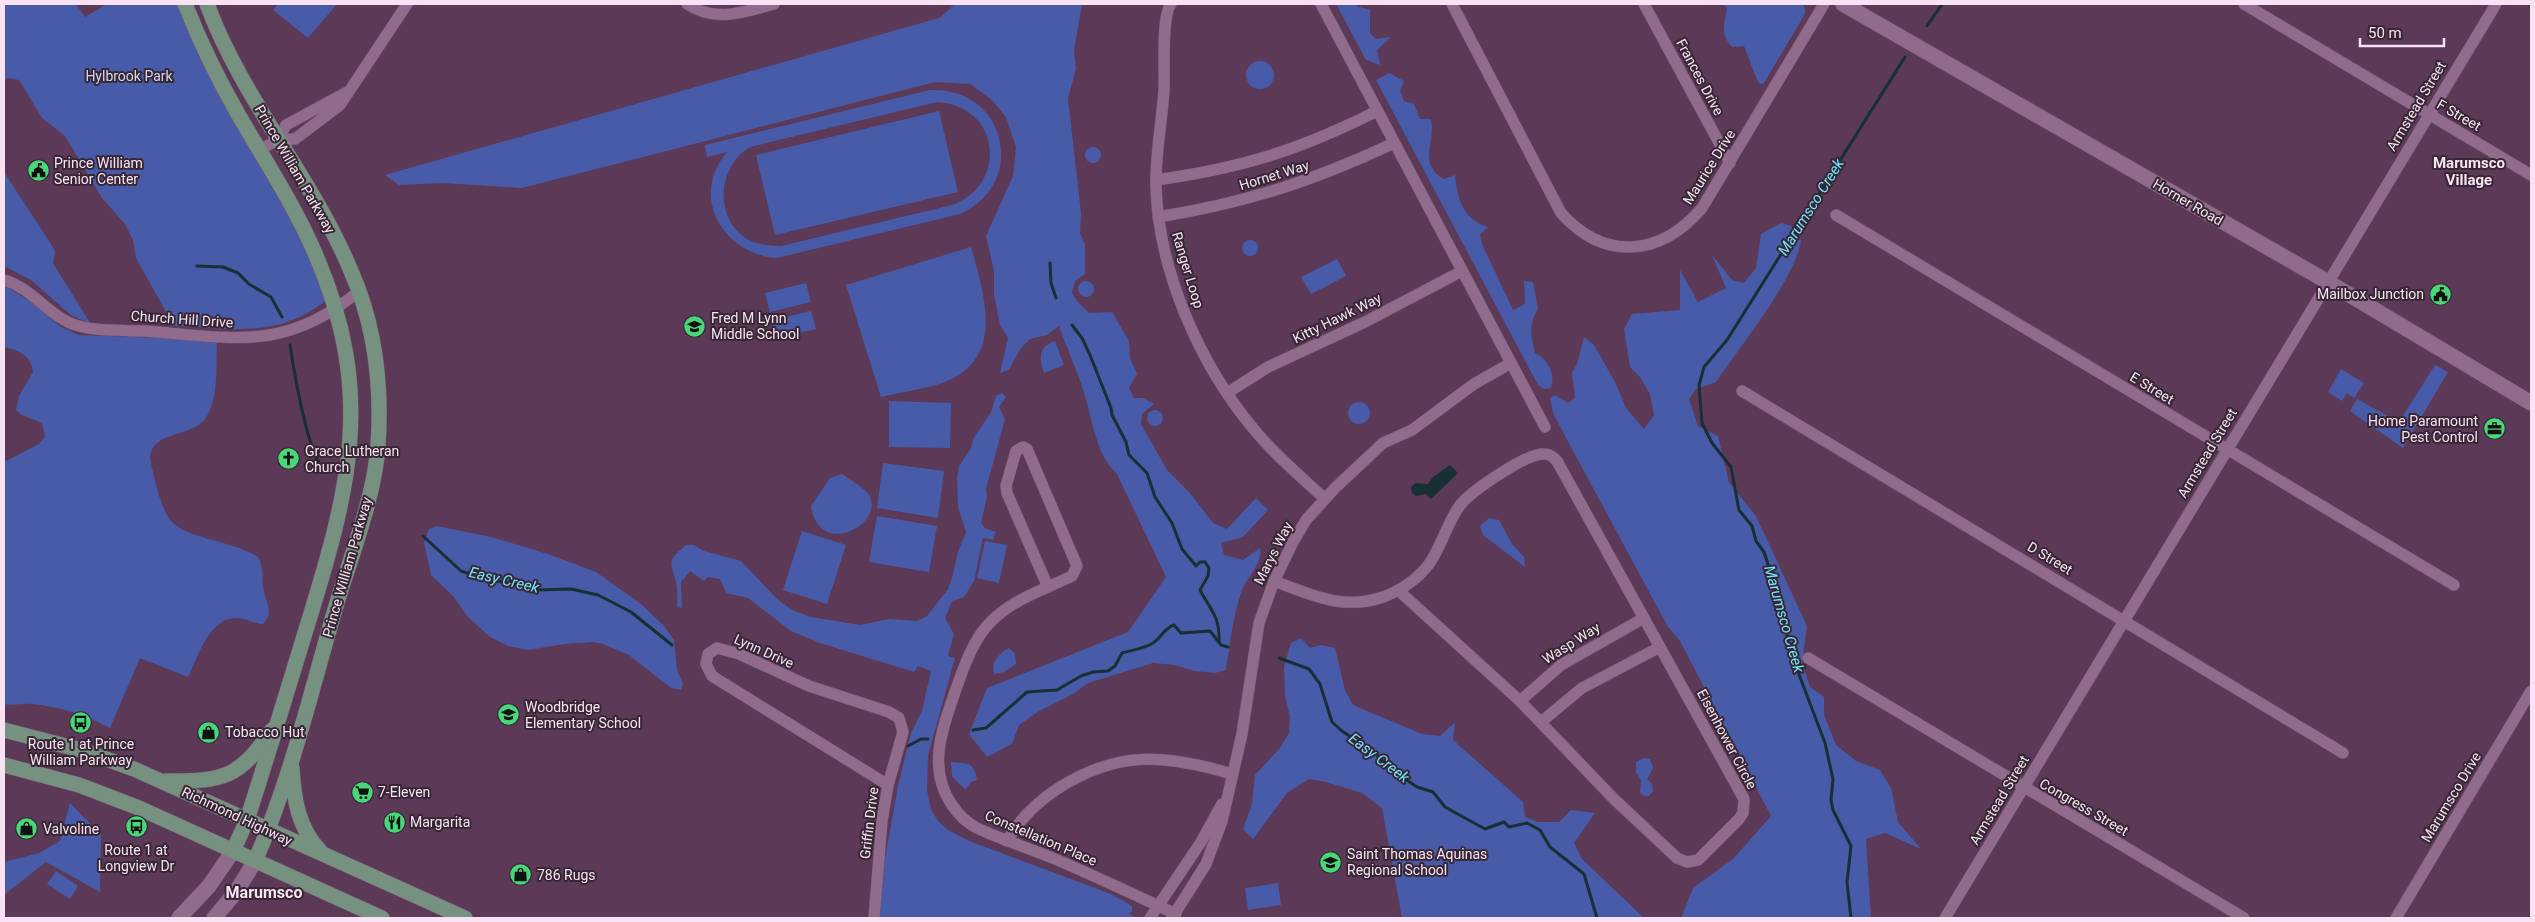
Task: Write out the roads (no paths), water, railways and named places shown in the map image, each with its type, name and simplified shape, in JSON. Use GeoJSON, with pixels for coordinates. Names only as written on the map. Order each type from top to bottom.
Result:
{"type":"FeatureCollection","features":[{"type":"Feature","properties":{"kind":"main road","name":"Prince William Parkway"},"geometry":{"type":"LineString","coordinates":[[185,4],[222,86],[301,224],[336,310],[344,340],[352,410],[349,461],[329,551],[248,820],[233,851]]}},
{"type":"Feature","properties":{"kind":"main road","name":"Prince William Parkway"},"geometry":{"type":"LineString","coordinates":[[207,4],[227,51],[338,242],[359,290],[370,328],[380,411],[376,465],[364,512],[269,830],[255,861]]}},
{"type":"Feature","properties":{"kind":"main road","name":"Horner Road"},"geometry":{"type":"LineString","coordinates":[[1848,5],[2328,282],[2531,403]]}},
{"type":"Feature","properties":{"kind":"main road"},"geometry":{"type":"LineString","coordinates":[[349,461],[376,465]]}},
{"type":"Feature","properties":{"kind":"main road"},"geometry":{"type":"LineString","coordinates":[[160,781],[207,780],[232,773],[244,765],[279,720]]}},
{"type":"Feature","properties":{"kind":"main road","name":"Richmond Highway"},"geometry":{"type":"LineString","coordinates":[[4,730],[81,750],[160,781],[465,918]]}},
{"type":"Feature","properties":{"kind":"main road"},"geometry":{"type":"LineString","coordinates":[[291,759],[294,798],[299,819],[308,836],[323,855]]}},
{"type":"Feature","properties":{"kind":"main road"},"geometry":{"type":"LineString","coordinates":[[4,765],[99,792],[382,918]]}},
{"type":"Feature","properties":{"kind":"main road"},"geometry":{"type":"LineString","coordinates":[[187,918],[233,851]]}},
{"type":"Feature","properties":{"kind":"main road"},"geometry":{"type":"LineString","coordinates":[[214,918],[236,892],[255,861]]}},
{"type":"Feature","properties":{"kind":"main road"},"geometry":{"type":"LineString","coordinates":[[179,918],[205,890]]}},
{"type":"Feature","properties":{"kind":"street"},"geometry":{"type":"LineString","coordinates":[[259,150],[278,140],[286,126],[350,90],[407,4]]}},
{"type":"Feature","properties":{"kind":"street"},"geometry":{"type":"LineString","coordinates":[[687,4],[704,12],[722,15],[774,4]]}},
{"type":"Feature","properties":{"kind":"street","name":"Ranger Loop"},"geometry":{"type":"LineString","coordinates":[[1171,4],[1166,14],[1165,69],[1156,180],[1158,217],[1168,263],[1185,314],[1227,393],[1252,428],[1325,499]]}},
{"type":"Feature","properties":{"kind":"street"},"geometry":{"type":"LineString","coordinates":[[1320,4],[1545,427]]}},
{"type":"Feature","properties":{"kind":"street","name":"Maurice Drive"},"geometry":{"type":"LineString","coordinates":[[1452,4],[1553,200],[1571,224],[1587,236],[1608,244],[1623,247],[1638,247],[1665,239],[1679,231],[1702,208],[1824,4]]}},
{"type":"Feature","properties":{"kind":"street","name":"Frances Drive"},"geometry":{"type":"LineString","coordinates":[[1644,4],[1730,164]]}},
{"type":"Feature","properties":{"kind":"street","name":"F Street"},"geometry":{"type":"LineString","coordinates":[[2244,4],[2531,175]]}},
{"type":"Feature","properties":{"kind":"street","name":"Armstead Street"},"geometry":{"type":"LineString","coordinates":[[1945,918],[2496,4]]}},
{"type":"Feature","properties":{"kind":"street","name":"Hornet Way"},"geometry":{"type":"LineString","coordinates":[[1156,180],[1219,170],[1262,160],[1326,136],[1377,111]]}},
{"type":"Feature","properties":{"kind":"street","name":"Hornet Way"},"geometry":{"type":"LineString","coordinates":[[1158,217],[1228,204],[1277,191],[1326,174],[1394,143]]}},
{"type":"Feature","properties":{"kind":"street","name":"E Street"},"geometry":{"type":"LineString","coordinates":[[1836,215],[2226,451],[2454,585]]}},
{"type":"Feature","properties":{"kind":"street","name":"Kitty Hawk Way"},"geometry":{"type":"LineString","coordinates":[[1227,393],[1268,368],[1365,322],[1462,271]]}},
{"type":"Feature","properties":{"kind":"street","name":"Church Hill Drive"},"geometry":{"type":"LineString","coordinates":[[4,280],[26,289],[59,317],[83,327],[220,337],[259,338],[291,331],[336,310],[359,290]]}},
{"type":"Feature","properties":{"kind":"street","name":"Marys Way"},"geometry":{"type":"LineString","coordinates":[[1174,916],[1197,882],[1209,858],[1222,821],[1226,795],[1242,734],[1259,623],[1274,581],[1306,520],[1349,474],[1383,443],[1412,430],[1474,384],[1511,363]]}},
{"type":"Feature","properties":{"kind":"street","name":"D Street"},"geometry":{"type":"LineString","coordinates":[[1742,391],[2343,752]]}},
{"type":"Feature","properties":{"kind":"street","name":"Constellation Place"},"geometry":{"type":"LineString","coordinates":[[1048,587],[1007,493],[1006,486],[1016,451],[1019,448],[1027,449],[1077,566],[1072,576],[1004,608],[985,626],[967,656],[939,744],[938,773],[949,800],[966,820],[976,827],[1055,859],[1159,906],[1174,916]]}},
{"type":"Feature","properties":{"kind":"street","name":"Eisenhower Circle"},"geometry":{"type":"LineString","coordinates":[[1274,581],[1337,603],[1369,601],[1398,590],[1428,564],[1452,518],[1474,491],[1488,481],[1538,454],[1546,454],[1557,460],[1744,799],[1743,813],[1698,860],[1687,862],[1677,858],[1614,800],[1520,701],[1398,590]]}},
{"type":"Feature","properties":{"kind":"street","name":"Wasp Way"},"geometry":{"type":"LineString","coordinates":[[1520,701],[1561,665],[1644,618]]}},
{"type":"Feature","properties":{"kind":"street"},"geometry":{"type":"LineString","coordinates":[[1541,722],[1582,688],[1660,647]]}},
{"type":"Feature","properties":{"kind":"street","name":"Lynn Drive"},"geometry":{"type":"LineString","coordinates":[[888,784],[712,676],[706,664],[708,654],[712,650],[721,648],[809,686],[889,712],[899,718],[902,733]]}},
{"type":"Feature","properties":{"kind":"street","name":"Congress Street"},"geometry":{"type":"LineString","coordinates":[[1808,658],[2023,788],[2244,918]]}},
{"type":"Feature","properties":{"kind":"street","name":"Marumsco Drive"},"geometry":{"type":"LineString","coordinates":[[2396,918],[2531,691]]}},
{"type":"Feature","properties":{"kind":"street","name":"Griffin Drive"},"geometry":{"type":"LineString","coordinates":[[874,918],[882,821],[888,784],[902,733]]}},
{"type":"Feature","properties":{"kind":"street"},"geometry":{"type":"LineString","coordinates":[[1007,840],[1025,814],[1044,798],[1072,780],[1104,765],[1124,760],[1157,758],[1205,766],[1232,774]]}},
{"type":"Feature","properties":{"kind":"street","name":"Marys Way"},"geometry":{"type":"LineString","coordinates":[[1150,918],[1201,842],[1226,795]]}},
{"type":"Feature","properties":{"kind":"waterway","name":"Marumsco Creek"},"geometry":{"type":"LineString","coordinates":[[1927,26],[1942,4]]}},
{"type":"Feature","properties":{"kind":"waterway","name":"Marumsco Creek"},"geometry":{"type":"LineString","coordinates":[[1851,918],[1847,882],[1851,846],[1833,810],[1831,800],[1833,779],[1825,743],[1789,648],[1784,614],[1764,552],[1756,541],[1752,526],[1739,510],[1731,467],[1712,443],[1702,423],[1699,385],[1704,367],[1727,340],[1905,57]]}},
{"type":"Feature","properties":{"kind":"waterway"},"geometry":{"type":"LineString","coordinates":[[1050,263],[1051,283],[1056,298]]}},
{"type":"Feature","properties":{"kind":"waterway","name":"Easy Creek"},"geometry":{"type":"LineString","coordinates":[[197,266],[223,267],[238,273],[249,284],[271,297],[282,317]]}},
{"type":"Feature","properties":{"kind":"waterway"},"geometry":{"type":"LineString","coordinates":[[1072,325],[1082,338],[1090,355],[1112,415],[1126,442],[1129,455],[1147,473],[1155,497],[1172,523],[1182,549],[1196,566],[1200,562],[1205,562],[1209,568],[1208,576],[1200,590],[1216,620],[1219,642]]}},
{"type":"Feature","properties":{"kind":"waterway","name":"Easy Creek"},"geometry":{"type":"LineString","coordinates":[[290,345],[298,393],[308,433],[319,464],[326,472]]}},
{"type":"Feature","properties":{"kind":"waterway","name":"Easy Creek"},"geometry":{"type":"LineString","coordinates":[[423,536],[461,571],[537,590],[571,589],[598,595],[631,612],[672,645]]}},
{"type":"Feature","properties":{"kind":"waterway","name":"Easy Creek"},"geometry":{"type":"LineString","coordinates":[[973,730],[986,728],[1027,692],[1057,690],[1081,676],[1093,672],[1108,671],[1115,666],[1122,653],[1149,645],[1174,625],[1181,633],[1210,631],[1221,645],[1228,647]]}},
{"type":"Feature","properties":{"kind":"waterway","name":"Easy Creek"},"geometry":{"type":"LineString","coordinates":[[1279,658],[1309,669],[1320,684],[1332,722],[1342,731],[1377,755],[1389,768],[1417,787],[1433,792],[1445,807],[1485,829],[1504,822],[1509,827],[1527,823],[1540,830],[1550,847],[1584,874],[1597,918]]}},
{"type":"Feature","properties":{"kind":"waterway","name":"Easy Creek"},"geometry":{"type":"LineString","coordinates":[[908,746],[921,739],[928,739]]}},
{"type":"Feature","properties":{"kind":"place","name":"Prince William Senior Center"},"geometry":{"type":"Point","coordinates":[38,171]}},
{"type":"Feature","properties":{"kind":"place","name":"Mailbox Junction"},"geometry":{"type":"Point","coordinates":[2440,294]}},
{"type":"Feature","properties":{"kind":"place","name":"Fred M Lynn Middle School"},"geometry":{"type":"Point","coordinates":[695,326]}},
{"type":"Feature","properties":{"kind":"place","name":"Home Paramount Pest Control"},"geometry":{"type":"Point","coordinates":[2494,429]}},
{"type":"Feature","properties":{"kind":"place","name":"Grace Lutheran Church"},"geometry":{"type":"Point","coordinates":[289,459]}},
{"type":"Feature","properties":{"kind":"place","name":"Woodbridge Elementary School"},"geometry":{"type":"Point","coordinates":[509,715]}},
{"type":"Feature","properties":{"kind":"place","name":"Route 1 at Prince William Parkway"},"geometry":{"type":"Point","coordinates":[81,722]}},
{"type":"Feature","properties":{"kind":"place","name":"Tobacco Hut"},"geometry":{"type":"Point","coordinates":[209,732]}},
{"type":"Feature","properties":{"kind":"place","name":"7-Eleven"},"geometry":{"type":"Point","coordinates":[362,792]}},
{"type":"Feature","properties":{"kind":"place","name":"Margarita"},"geometry":{"type":"Point","coordinates":[394,822]}},
{"type":"Feature","properties":{"kind":"place","name":"Route 1 at Longview Dr"},"geometry":{"type":"Point","coordinates":[136,827]}},
{"type":"Feature","properties":{"kind":"place","name":"Valvoline"},"geometry":{"type":"Point","coordinates":[27,829]}},
{"type":"Feature","properties":{"kind":"place","name":"Saint Thomas Aquinas Regional School"},"geometry":{"type":"Point","coordinates":[1331,862]}},
{"type":"Feature","properties":{"kind":"place","name":"786 Rugs"},"geometry":{"type":"Point","coordinates":[521,875]}},
{"type":"Feature","properties":{"kind":"district","name":"Marumsco Village"},"geometry":{"type":"Point","coordinates":[2469,172]}},
{"type":"Feature","properties":{"kind":"district","name":"Marumsco"},"geometry":{"type":"Point","coordinates":[264,892]}},
{"type":"Feature","properties":{"kind":"park label","name":"Hylbrook Park"},"geometry":{"type":"Point","coordinates":[129,76]}}]}
